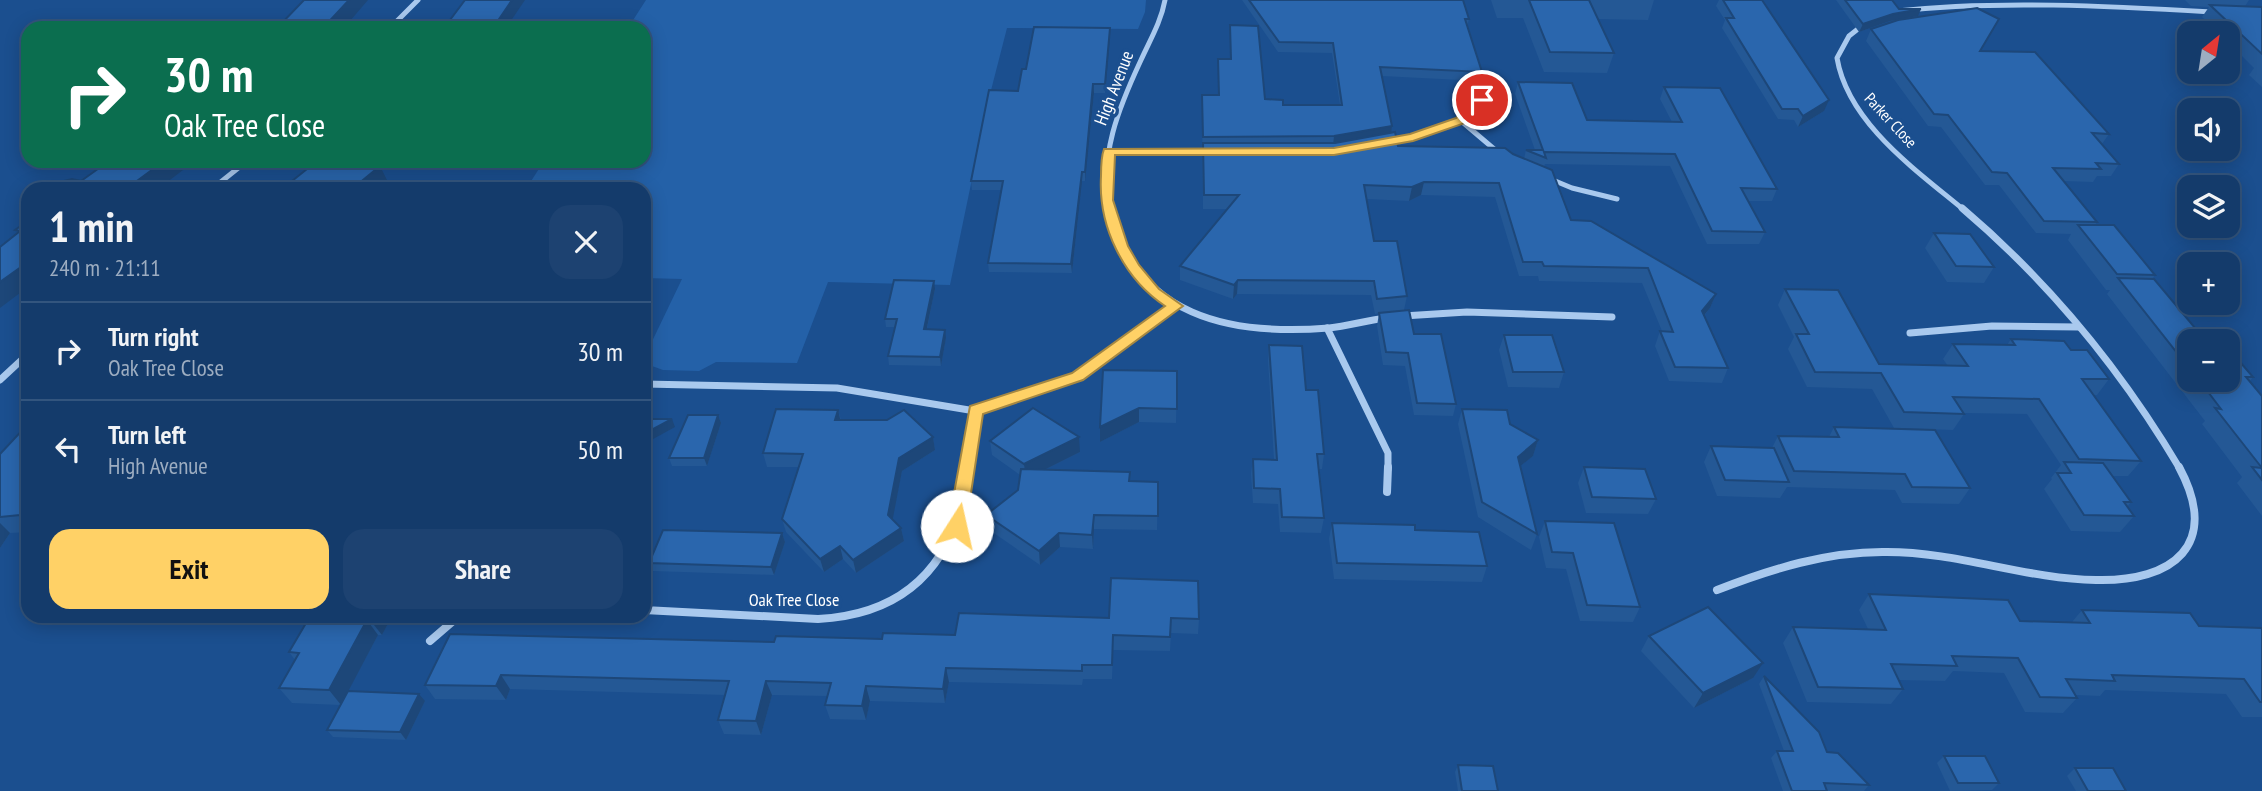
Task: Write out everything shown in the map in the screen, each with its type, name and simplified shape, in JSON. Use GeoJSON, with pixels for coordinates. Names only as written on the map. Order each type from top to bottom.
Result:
{"type":"FeatureCollection","features":[{"type":"Feature","properties":{"kind":"street"},"geometry":{"type":"LineString","coordinates":[[397,21],[418,0]]}},
{"type":"Feature","properties":{"kind":"street","name":"High Avenue"},"geometry":{"type":"LineString","coordinates":[[1165,0],[1160,22],[1120,105],[1108,152],[1106,200],[1121,246],[1133,267],[1154,292],[1175,306],[1233,325],[1266,330],[1327,328],[1381,318],[1467,312],[1612,317]]}},
{"type":"Feature","properties":{"kind":"street"},"geometry":{"type":"LineString","coordinates":[[1884,15],[1937,2],[1987,0],[2222,12]]}},
{"type":"Feature","properties":{"kind":"street","name":"Parker Close"},"geometry":{"type":"LineString","coordinates":[[1717,590],[1765,571],[1830,557],[1873,552],[1970,560],[2083,579],[2121,579],[2157,572],[2178,560],[2192,545],[2194,504],[2186,481],[2109,362],[2013,254],[1890,142],[1847,93],[1837,58],[1849,36],[1874,19]]}},
{"type":"Feature","properties":{"kind":"street"},"geometry":{"type":"LineString","coordinates":[[1386,142],[1413,137],[1460,120],[1500,84]]}},
{"type":"Feature","properties":{"kind":"street"},"geometry":{"type":"LineString","coordinates":[[1460,120],[1511,163]]}},
{"type":"Feature","properties":{"kind":"street"},"geometry":{"type":"LineString","coordinates":[[1108,152],[1214,152]]}},
{"type":"Feature","properties":{"kind":"street"},"geometry":{"type":"LineString","coordinates":[[221,182],[238,168]]}},
{"type":"Feature","properties":{"kind":"street"},"geometry":{"type":"LineString","coordinates":[[1536,173],[1573,188],[1617,199]]}},
{"type":"Feature","properties":{"kind":"street"},"geometry":{"type":"LineString","coordinates":[[651,384],[837,388],[975,411],[1078,376],[1175,306]]}},
{"type":"Feature","properties":{"kind":"street"},"geometry":{"type":"LineString","coordinates":[[1910,333],[1992,326],[2079,327]]}},
{"type":"Feature","properties":{"kind":"street"},"geometry":{"type":"LineString","coordinates":[[1327,328],[1388,453],[1387,492]]}},
{"type":"Feature","properties":{"kind":"street"},"geometry":{"type":"LineString","coordinates":[[0,380],[21,360]]}},
{"type":"Feature","properties":{"kind":"street","name":"Oak Tree Close"},"geometry":{"type":"LineString","coordinates":[[651,610],[810,619],[841,617],[897,598],[918,582],[936,563],[957,526],[975,411]]}},
{"type":"Feature","properties":{"kind":"street"},"geometry":{"type":"LineString","coordinates":[[430,641],[451,623]]}},
{"type":"Feature","properties":{"kind":"shaded area"},"geometry":{"type":"Polygon","coordinates":[[[646,0],[1146,0],[1145,12],[1138,29],[1007,28],[988,102],[950,285],[828,282],[797,363],[716,362],[699,371],[663,370],[651,365],[651,344],[682,279],[651,278],[651,182],[530,182],[540,168],[651,168],[651,21],[632,21],[646,0]]]}},
{"type":"Feature","properties":{"kind":"building"},"geometry":{"type":"Polygon","coordinates":[[[304,0],[349,0],[330,21],[284,21],[304,0]]]}},
{"type":"Feature","properties":{"kind":"building"},"geometry":{"type":"Polygon","coordinates":[[[465,0],[512,0],[498,21],[449,21],[465,0]]]}},
{"type":"Feature","properties":{"kind":"building"},"geometry":{"type":"Polygon","coordinates":[[[1249,0],[1463,0],[1469,19],[1465,19],[1482,72],[1380,67],[1392,126],[1334,136],[1203,137],[1202,95],[1219,95],[1218,59],[1231,59],[1230,25],[1258,26],[1265,99],[1283,100],[1283,105],[1342,105],[1333,43],[1279,42],[1249,0]]]}},
{"type":"Feature","properties":{"kind":"building"},"geometry":{"type":"Polygon","coordinates":[[[1529,0],[1589,0],[1614,53],[1550,52],[1529,0]]]}},
{"type":"Feature","properties":{"kind":"building"},"geometry":{"type":"Polygon","coordinates":[[[1723,0],[1762,0],[1829,100],[1803,116],[1798,109],[1782,109],[1726,18],[1734,18],[1723,0]]]}},
{"type":"Feature","properties":{"kind":"building"},"geometry":{"type":"Polygon","coordinates":[[[1845,0],[1892,0],[1899,9],[1921,9],[1893,14],[1863,24],[1845,0]]]}},
{"type":"Feature","properties":{"kind":"building"},"geometry":{"type":"Polygon","coordinates":[[[2210,5],[2262,7],[2262,54],[2240,33],[2240,21],[2227,21],[2210,5]]]}},
{"type":"Feature","properties":{"kind":"building"},"geometry":{"type":"Polygon","coordinates":[[[1977,8],[1999,19],[1980,51],[2035,52],[2109,134],[2092,133],[2119,164],[2096,163],[2101,169],[2053,168],[2097,222],[2044,221],[2007,173],[1992,172],[1948,115],[1934,114],[1871,29],[1898,20],[1977,8]]]}},
{"type":"Feature","properties":{"kind":"building"},"geometry":{"type":"Polygon","coordinates":[[[1034,27],[1110,28],[1105,84],[1093,84],[1085,172],[1082,172],[1071,264],[988,263],[1003,181],[971,181],[989,90],[1018,91],[1022,69],[1026,69],[1034,27]]]}},
{"type":"Feature","properties":{"kind":"building"},"geometry":{"type":"Polygon","coordinates":[[[1518,82],[1572,83],[1587,120],[1682,122],[1664,87],[1720,88],[1777,189],[1741,188],[1765,232],[1712,231],[1675,154],[1544,152],[1546,158],[1526,150],[1543,150],[1518,82]]]}},
{"type":"Feature","properties":{"kind":"building"},"geometry":{"type":"Polygon","coordinates":[[[1395,132],[1398,146],[1505,148],[1552,170],[1571,220],[1591,221],[1716,294],[1702,311],[1728,368],[1675,367],[1660,331],[1673,332],[1648,268],[1544,266],[1542,262],[1523,262],[1499,183],[1424,182],[1412,187],[1364,185],[1374,241],[1397,241],[1407,296],[1377,299],[1374,281],[1238,280],[1234,285],[1180,266],[1239,195],[1204,195],[1203,143],[1335,143],[1395,132]]]}},
{"type":"Feature","properties":{"kind":"building"},"geometry":{"type":"Polygon","coordinates":[[[99,168],[154,168],[136,182],[60,182],[72,179],[81,181],[99,168]]]}},
{"type":"Feature","properties":{"kind":"building"},"geometry":{"type":"Polygon","coordinates":[[[308,168],[378,168],[361,182],[291,182],[308,168]]]}},
{"type":"Feature","properties":{"kind":"building"},"geometry":{"type":"Polygon","coordinates":[[[2078,225],[2114,225],[2155,275],[2117,274],[2078,225]]]}},
{"type":"Feature","properties":{"kind":"building"},"geometry":{"type":"Polygon","coordinates":[[[21,226],[21,267],[0,282],[0,247],[20,231],[15,230],[21,226]]]}},
{"type":"Feature","properties":{"kind":"building"},"geometry":{"type":"Polygon","coordinates":[[[1934,233],[1970,234],[1994,267],[1956,266],[1934,233]]]}},
{"type":"Feature","properties":{"kind":"building"},"geometry":{"type":"Polygon","coordinates":[[[2118,278],[2154,279],[2177,306],[2177,315],[2184,315],[2196,329],[2177,329],[2177,353],[2118,278]]]}},
{"type":"Feature","properties":{"kind":"building"},"geometry":{"type":"Polygon","coordinates":[[[894,280],[934,281],[924,329],[945,330],[940,357],[888,356],[897,319],[885,319],[894,280]]]}},
{"type":"Feature","properties":{"kind":"building"},"geometry":{"type":"Polygon","coordinates":[[[1785,289],[1838,290],[1879,364],[1968,366],[1953,344],[2015,345],[2011,339],[2064,341],[2071,350],[2087,350],[2109,379],[2082,379],[2141,461],[2079,459],[2039,399],[1953,397],[1964,414],[1904,412],[1881,373],[1815,372],[1796,334],[1809,334],[1785,289]]]}},
{"type":"Feature","properties":{"kind":"building"},"geometry":{"type":"Polygon","coordinates":[[[1409,310],[1414,334],[1441,334],[1456,404],[1417,403],[1408,353],[1386,352],[1379,313],[1409,310]]]}},
{"type":"Feature","properties":{"kind":"building"},"geometry":{"type":"Polygon","coordinates":[[[1504,335],[1552,335],[1564,372],[1513,372],[1504,335]]]}},
{"type":"Feature","properties":{"kind":"building"},"geometry":{"type":"Polygon","coordinates":[[[1269,345],[1302,346],[1306,390],[1318,390],[1324,454],[1317,454],[1324,518],[1282,517],[1280,489],[1254,488],[1253,459],[1277,460],[1269,345]]]}},
{"type":"Feature","properties":{"kind":"building"},"geometry":{"type":"Polygon","coordinates":[[[2240,362],[2253,377],[2246,377],[2262,396],[2262,468],[2215,408],[2221,409],[2208,392],[2240,392],[2240,362]]]}},
{"type":"Feature","properties":{"kind":"building"},"geometry":{"type":"Polygon","coordinates":[[[1103,370],[1177,371],[1177,409],[1139,408],[1100,427],[1103,370]]]}},
{"type":"Feature","properties":{"kind":"building"},"geometry":{"type":"Polygon","coordinates":[[[1033,408],[1079,437],[1024,464],[990,441],[1033,408]]]}},
{"type":"Feature","properties":{"kind":"building"},"geometry":{"type":"Polygon","coordinates":[[[776,409],[838,410],[835,420],[887,420],[904,410],[933,437],[899,458],[888,515],[901,528],[853,560],[840,546],[820,559],[782,519],[803,454],[763,453],[776,409]]]}},
{"type":"Feature","properties":{"kind":"building"},"geometry":{"type":"Polygon","coordinates":[[[1462,409],[1507,410],[1510,424],[1538,440],[1518,457],[1537,534],[1482,502],[1462,409]]]}},
{"type":"Feature","properties":{"kind":"building"},"geometry":{"type":"Polygon","coordinates":[[[688,415],[718,415],[704,458],[669,458],[688,415]]]}},
{"type":"Feature","properties":{"kind":"building"},"geometry":{"type":"Polygon","coordinates":[[[651,419],[672,419],[651,430],[651,419]]]}},
{"type":"Feature","properties":{"kind":"building"},"geometry":{"type":"Polygon","coordinates":[[[1834,427],[1935,430],[1970,488],[1912,487],[1905,474],[1794,471],[1778,436],[1839,437],[1834,427]]]}},
{"type":"Feature","properties":{"kind":"building"},"geometry":{"type":"Polygon","coordinates":[[[21,432],[20,515],[0,517],[0,454],[21,432]]]}},
{"type":"Feature","properties":{"kind":"building"},"geometry":{"type":"Polygon","coordinates":[[[1711,446],[1774,448],[1789,482],[1725,480],[1711,446]]]}},
{"type":"Feature","properties":{"kind":"building"},"geometry":{"type":"Polygon","coordinates":[[[2064,462],[2103,463],[2131,502],[2124,502],[2134,516],[2084,515],[2057,473],[2071,473],[2064,462]]]}},
{"type":"Feature","properties":{"kind":"building"},"geometry":{"type":"Polygon","coordinates":[[[1584,467],[1645,469],[1656,499],[1592,497],[1584,467]]]}},
{"type":"Feature","properties":{"kind":"building"},"geometry":{"type":"Polygon","coordinates":[[[2252,467],[2262,468],[2262,480],[2252,467]]]}},
{"type":"Feature","properties":{"kind":"building"},"geometry":{"type":"Polygon","coordinates":[[[1021,469],[1130,472],[1129,481],[1158,482],[1158,516],[1094,515],[1092,535],[1059,533],[1039,551],[986,515],[1018,490],[1021,469]]]}},
{"type":"Feature","properties":{"kind":"building"},"geometry":{"type":"Polygon","coordinates":[[[1545,521],[1614,523],[1640,607],[1587,605],[1573,553],[1552,552],[1545,521]]]}},
{"type":"Feature","properties":{"kind":"building"},"geometry":{"type":"Polygon","coordinates":[[[1332,523],[1415,525],[1415,530],[1479,532],[1487,566],[1337,563],[1332,523]]]}},
{"type":"Feature","properties":{"kind":"building"},"geometry":{"type":"Polygon","coordinates":[[[663,530],[782,533],[771,567],[651,563],[663,530]]]}},
{"type":"Feature","properties":{"kind":"building"},"geometry":{"type":"Polygon","coordinates":[[[1111,578],[1198,581],[1199,619],[1171,618],[1170,637],[1113,635],[1112,665],[1082,665],[1082,671],[946,668],[943,689],[866,686],[862,706],[825,705],[831,683],[766,681],[756,721],[718,720],[729,681],[501,675],[496,686],[425,685],[450,634],[774,642],[776,636],[882,639],[883,633],[955,635],[959,613],[1109,618],[1111,578]]]}},
{"type":"Feature","properties":{"kind":"building"},"geometry":{"type":"Polygon","coordinates":[[[1869,594],[2008,600],[2020,621],[2090,623],[2082,610],[2190,613],[2199,626],[2262,628],[2262,702],[2244,679],[2112,675],[2115,681],[2066,679],[2077,698],[2040,697],[2018,658],[1952,656],[1957,666],[1891,664],[1903,689],[1818,687],[1793,627],[1886,630],[1869,594]]]}},
{"type":"Feature","properties":{"kind":"building"},"geometry":{"type":"Polygon","coordinates":[[[1708,607],[1763,663],[1703,693],[1649,636],[1708,607]]]}},
{"type":"Feature","properties":{"kind":"building"},"geometry":{"type":"Polygon","coordinates":[[[306,623],[365,623],[329,690],[279,688],[299,653],[289,652],[306,623]]]}},
{"type":"Feature","properties":{"kind":"building"},"geometry":{"type":"Polygon","coordinates":[[[1764,676],[1819,732],[1827,752],[1838,753],[1869,785],[1824,783],[1827,791],[1792,791],[1777,751],[1793,751],[1764,676]]]}},
{"type":"Feature","properties":{"kind":"building"},"geometry":{"type":"Polygon","coordinates":[[[348,691],[419,694],[400,732],[327,730],[348,691]]]}},
{"type":"Feature","properties":{"kind":"building"},"geometry":{"type":"Polygon","coordinates":[[[1944,756],[1985,756],[1999,783],[1958,783],[1944,756]]]}},
{"type":"Feature","properties":{"kind":"building"},"geometry":{"type":"Polygon","coordinates":[[[1458,765],[1493,766],[1498,791],[1462,791],[1458,765]]]}},
{"type":"Feature","properties":{"kind":"building"},"geometry":{"type":"Polygon","coordinates":[[[2075,768],[2113,768],[2126,791],[2088,791],[2075,768]]]}},
{"type":"Feature","properties":{"kind":"route"},"geometry":{"type":"LineString","coordinates":[[957,526],[975,411],[1078,376],[1175,306],[1154,292],[1133,267],[1121,246],[1106,200],[1108,152],[1334,151],[1413,137],[1460,120],[1482,100]]}}]}
